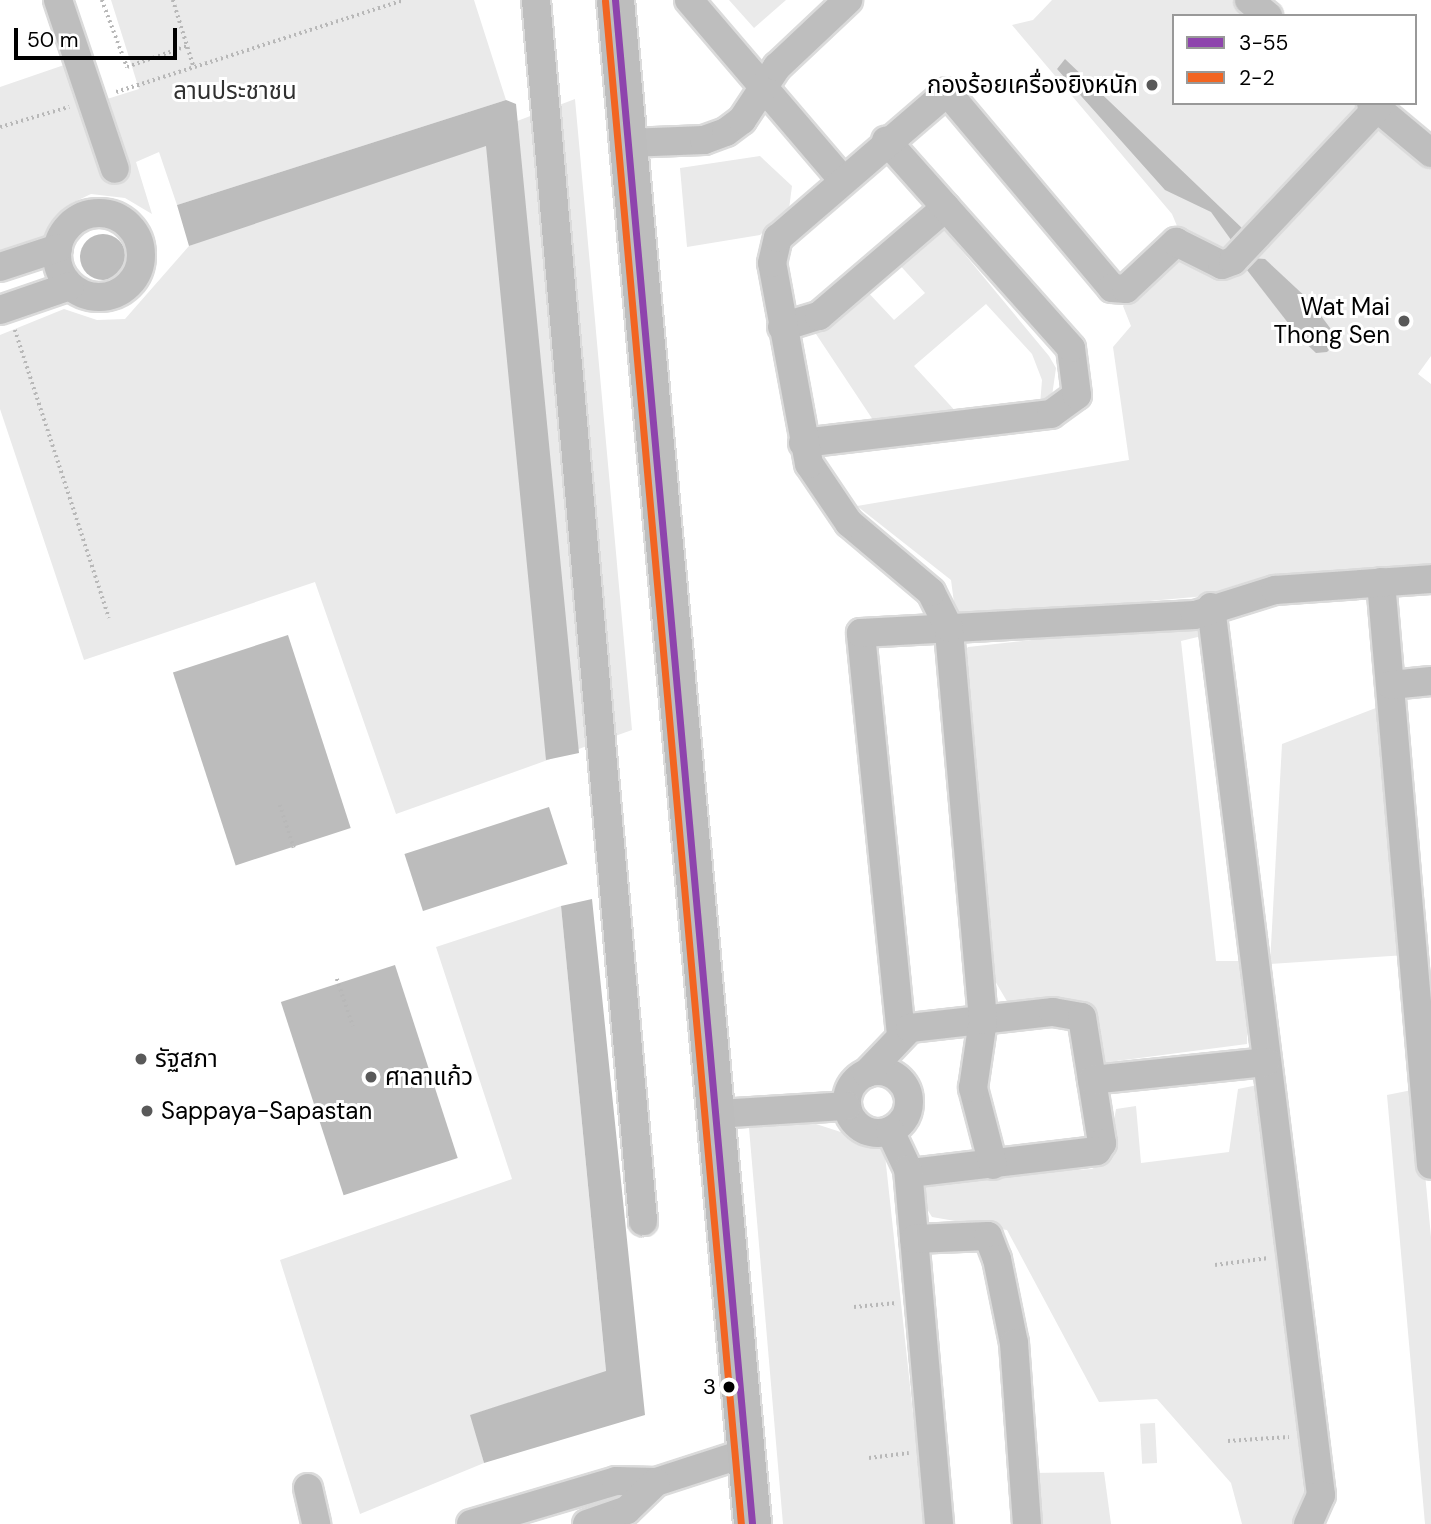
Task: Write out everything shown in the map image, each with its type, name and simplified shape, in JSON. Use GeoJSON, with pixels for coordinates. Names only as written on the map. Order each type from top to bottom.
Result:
{"type":"FeatureCollection","features":[{"type":"Feature","properties":{"kind":"main road"},"geometry":{"type":"LineString","coordinates":[[615,0],[752,1524]]}},
{"type":"Feature","properties":{"kind":"street"},"geometry":{"type":"LineString","coordinates":[[58,0],[115,169]]}},
{"type":"Feature","properties":{"kind":"street"},"geometry":{"type":"LineString","coordinates":[[536,0],[643,1221]]}},
{"type":"Feature","properties":{"kind":"street"},"geometry":{"type":"LineString","coordinates":[[689,0],[842,179]]}},
{"type":"Feature","properties":{"kind":"street"},"geometry":{"type":"LineString","coordinates":[[628,143],[704,140],[726,132],[764,88],[777,66],[848,0]]}},
{"type":"Feature","properties":{"kind":"street"},"geometry":{"type":"LineString","coordinates":[[1249,0],[1266,14]]}},
{"type":"Feature","properties":{"kind":"street"},"geometry":{"type":"LineString","coordinates":[[993,1165],[973,1088],[983,1020],[948,628],[931,592],[849,523],[820,486],[803,443],[782,327],[772,263],[778,237],[886,140],[947,92],[1120,290],[1176,242],[1222,265],[1233,261],[1374,106],[1431,153]]}},
{"type":"Feature","properties":{"kind":"street"},"geometry":{"type":"LineString","coordinates":[[803,443],[1051,414],[1077,395],[1071,348],[886,140]]}},
{"type":"Feature","properties":{"kind":"street"},"geometry":{"type":"LineString","coordinates":[[782,327],[820,316],[946,207]]}},
{"type":"Feature","properties":{"kind":"street"},"geometry":{"type":"LineString","coordinates":[[0,267],[58,248],[71,225],[95,213],[121,219],[138,240],[139,268],[122,290],[95,298],[70,286],[58,248]]}},
{"type":"Feature","properties":{"kind":"street"},"geometry":{"type":"LineString","coordinates":[[7,320],[70,286]]}},
{"type":"Feature","properties":{"kind":"street"},"geometry":{"type":"LineString","coordinates":[[901,1035],[861,633],[1195,615],[1211,607],[1275,590],[1431,579]]}},
{"type":"Feature","properties":{"kind":"street"},"geometry":{"type":"LineString","coordinates":[[1381,582],[1422,932],[1431,1165]]}},
{"type":"Feature","properties":{"kind":"street"},"geometry":{"type":"LineString","coordinates":[[1211,607],[1321,1495],[1308,1524]]}},
{"type":"Feature","properties":{"kind":"street"},"geometry":{"type":"LineString","coordinates":[[1391,685],[1431,681]]}},
{"type":"Feature","properties":{"kind":"street"},"geometry":{"type":"LineString","coordinates":[[867,1073],[897,1076],[909,1093],[908,1113],[890,1131],[865,1130],[847,1106],[851,1086],[867,1073],[901,1035],[983,1020],[1074,1012],[1082,1017],[1102,1143],[1097,1151],[909,1173]]}},
{"type":"Feature","properties":{"kind":"street"},"geometry":{"type":"LineString","coordinates":[[1092,1080],[1266,1062]]}},
{"type":"Feature","properties":{"kind":"street"},"geometry":{"type":"LineString","coordinates":[[716,1114],[847,1106]]}},
{"type":"Feature","properties":{"kind":"street"},"geometry":{"type":"LineString","coordinates":[[890,1131],[909,1173],[939,1524]]}},
{"type":"Feature","properties":{"kind":"street"},"geometry":{"type":"LineString","coordinates":[[914,1239],[988,1237],[997,1259],[1014,1343],[1027,1524]]}},
{"type":"Feature","properties":{"kind":"street"},"geometry":{"type":"LineString","coordinates":[[471,1524],[616,1481],[656,1482],[746,1453]]}},
{"type":"Feature","properties":{"kind":"street"},"geometry":{"type":"LineString","coordinates":[[587,1524],[627,1510],[656,1482]]}},
{"type":"Feature","properties":{"kind":"street"},"geometry":{"type":"LineString","coordinates":[[308,1488],[316,1524]]}},
{"type":"Feature","properties":{"kind":"path"},"geometry":{"type":"LineString","coordinates":[[102,0],[127,67],[187,46]]}},
{"type":"Feature","properties":{"kind":"path"},"geometry":{"type":"LineString","coordinates":[[173,0],[194,68],[404,0]]}},
{"type":"Feature","properties":{"kind":"path"},"geometry":{"type":"LineString","coordinates":[[7,320],[109,618]]}},
{"type":"Feature","properties":{"kind":"path"},"geometry":{"type":"LineString","coordinates":[[280,805],[294,848]]}},
{"type":"Feature","properties":{"kind":"path"},"geometry":{"type":"LineString","coordinates":[[337,979],[353,1026]]}},
{"type":"Feature","properties":{"kind":"path"},"geometry":{"type":"LineString","coordinates":[[1215,1265],[1290,1255]]}},
{"type":"Feature","properties":{"kind":"path"},"geometry":{"type":"LineString","coordinates":[[854,1307],[920,1300]]}},
{"type":"Feature","properties":{"kind":"path"},"geometry":{"type":"LineString","coordinates":[[1228,1441],[1313,1436]]}},
{"type":"Feature","properties":{"kind":"path"},"geometry":{"type":"LineString","coordinates":[[869,1458],[933,1450]]}},
{"type":"Feature","properties":{"kind":"green space","name":"ลานประชาชน"},"geometry":{"type":"Polygon","coordinates":[[[111,0],[474,0],[506,100],[177,205],[159,152],[136,162],[152,214],[125,198],[91,194],[72,203],[39,244],[0,259],[0,87],[67,64],[128,164],[107,99],[139,89],[111,0]]]}},
{"type":"Feature","properties":{"kind":"green space"},"geometry":{"type":"Polygon","coordinates":[[[729,0],[786,0],[754,28],[729,0]]]}},
{"type":"Feature","properties":{"kind":"green space"},"geometry":{"type":"Polygon","coordinates":[[[1052,0],[1232,0],[1248,14],[1172,14],[1172,105],[1357,105],[1431,169],[1431,356],[1418,374],[1431,384],[1431,568],[1300,576],[1206,596],[956,618],[951,580],[857,506],[1129,460],[1113,347],[1131,326],[1123,306],[1182,238],[1172,214],[1012,25],[1033,20],[1052,0]]]}},
{"type":"Feature","properties":{"kind":"green space"},"geometry":{"type":"Polygon","coordinates":[[[575,99],[632,730],[396,814],[315,582],[84,660],[0,409],[0,335],[64,309],[97,320],[125,319],[189,246],[575,99]]]}},
{"type":"Feature","properties":{"kind":"green space"},"geometry":{"type":"Polygon","coordinates":[[[760,156],[792,186],[789,209],[760,235],[687,247],[680,168],[760,156]]]}},
{"type":"Feature","properties":{"kind":"green space"},"geometry":{"type":"Polygon","coordinates":[[[938,222],[1049,356],[1056,368],[1051,403],[1040,405],[1042,380],[1032,354],[986,304],[914,366],[959,415],[877,426],[814,331],[864,288],[894,320],[925,293],[897,262],[938,222]]]}},
{"type":"Feature","properties":{"kind":"green space"},"geometry":{"type":"Polygon","coordinates":[[[1204,621],[1206,635],[1181,641],[1216,961],[1248,961],[1247,1044],[1101,1063],[1089,1005],[1008,1003],[995,981],[962,654],[968,647],[1204,621]]]}},
{"type":"Feature","properties":{"kind":"green space"},"geometry":{"type":"Polygon","coordinates":[[[1381,706],[1406,955],[1270,964],[1282,744],[1381,706]]]}},
{"type":"Feature","properties":{"kind":"green space"},"geometry":{"type":"Polygon","coordinates":[[[561,906],[606,1372],[471,1415],[484,1463],[360,1514],[280,1260],[512,1179],[436,947],[561,906]]]}},
{"type":"Feature","properties":{"kind":"green space"},"geometry":{"type":"Polygon","coordinates":[[[1258,1085],[1306,1509],[1296,1524],[1242,1524],[1231,1483],[1157,1399],[1099,1402],[1007,1230],[932,1217],[925,1206],[925,1179],[1092,1169],[1107,1160],[1116,1109],[1136,1106],[1141,1163],[1229,1152],[1238,1089],[1258,1085]]]}},
{"type":"Feature","properties":{"kind":"green space"},"geometry":{"type":"Polygon","coordinates":[[[1417,1089],[1431,1237],[1431,1524],[1425,1524],[1387,1095],[1417,1089]]]}},
{"type":"Feature","properties":{"kind":"green space"},"geometry":{"type":"Polygon","coordinates":[[[816,1124],[884,1146],[925,1524],[783,1524],[749,1128],[816,1124]]]}},
{"type":"Feature","properties":{"kind":"green space"},"geometry":{"type":"Polygon","coordinates":[[[1155,1423],[1157,1463],[1142,1464],[1140,1424],[1155,1423]]]}},
{"type":"Feature","properties":{"kind":"green space"},"geometry":{"type":"Polygon","coordinates":[[[1104,1472],[1111,1524],[1034,1524],[1029,1473],[1104,1472]]]}},
{"type":"Feature","properties":{"kind":"shaded area"},"geometry":{"type":"Polygon","coordinates":[[[1065,59],[1243,229],[1245,238],[1234,244],[1211,212],[1165,190],[1057,69],[1065,59]]]}},
{"type":"Feature","properties":{"kind":"shaded area"},"geometry":{"type":"Polygon","coordinates":[[[506,100],[516,104],[579,753],[546,760],[486,146],[189,246],[177,205],[506,100]]]}},
{"type":"Feature","properties":{"kind":"shaded area"},"geometry":{"type":"Polygon","coordinates":[[[103,234],[119,241],[126,257],[119,273],[103,280],[87,273],[80,257],[87,241],[103,234]]]}},
{"type":"Feature","properties":{"kind":"shaded area"},"geometry":{"type":"Polygon","coordinates":[[[1251,258],[1265,259],[1310,301],[1339,340],[1327,352],[1316,353],[1299,337],[1247,270],[1251,258]]]}},
{"type":"Feature","properties":{"kind":"shaded area"},"geometry":{"type":"Polygon","coordinates":[[[288,635],[351,828],[236,865],[173,672],[288,635]]]}},
{"type":"Feature","properties":{"kind":"shaded area"},"geometry":{"type":"Polygon","coordinates":[[[549,807],[568,864],[423,911],[404,854],[549,807]]]}},
{"type":"Feature","properties":{"kind":"shaded area"},"geometry":{"type":"Polygon","coordinates":[[[592,899],[645,1415],[484,1463],[470,1415],[606,1371],[561,906],[592,899]]]}},
{"type":"Feature","properties":{"kind":"shaded area"},"geometry":{"type":"Polygon","coordinates":[[[395,965],[458,1158],[344,1195],[281,1002],[395,965]]]}},
{"type":"Feature","properties":{"kind":"transit line","name":"3-55"},"geometry":{"type":"LineString","coordinates":[[615,0],[752,1524]]}},
{"type":"Feature","properties":{"kind":"transit line","name":"2-2"},"geometry":{"type":"LineString","coordinates":[[605,1],[741,1524]]}},
{"type":"Feature","properties":{"kind":"place","name":"กองร้อยเครื่องยิงหนัก"},"geometry":{"type":"Point","coordinates":[1152,85]}},
{"type":"Feature","properties":{"kind":"place","name":"Wat Mai Thong Sen"},"geometry":{"type":"Point","coordinates":[1404,321]}},
{"type":"Feature","properties":{"kind":"place","name":"รัฐสภา"},"geometry":{"type":"Point","coordinates":[141,1059]}},
{"type":"Feature","properties":{"kind":"place","name":"ศาลาแก้ว"},"geometry":{"type":"Point","coordinates":[371,1077]}},
{"type":"Feature","properties":{"kind":"place","name":"Sappaya-Sapastan"},"geometry":{"type":"Point","coordinates":[147,1111]}},
{"type":"Feature","properties":{"kind":"place","name":"3"},"geometry":{"type":"Point","coordinates":[729,1387]}}]}
